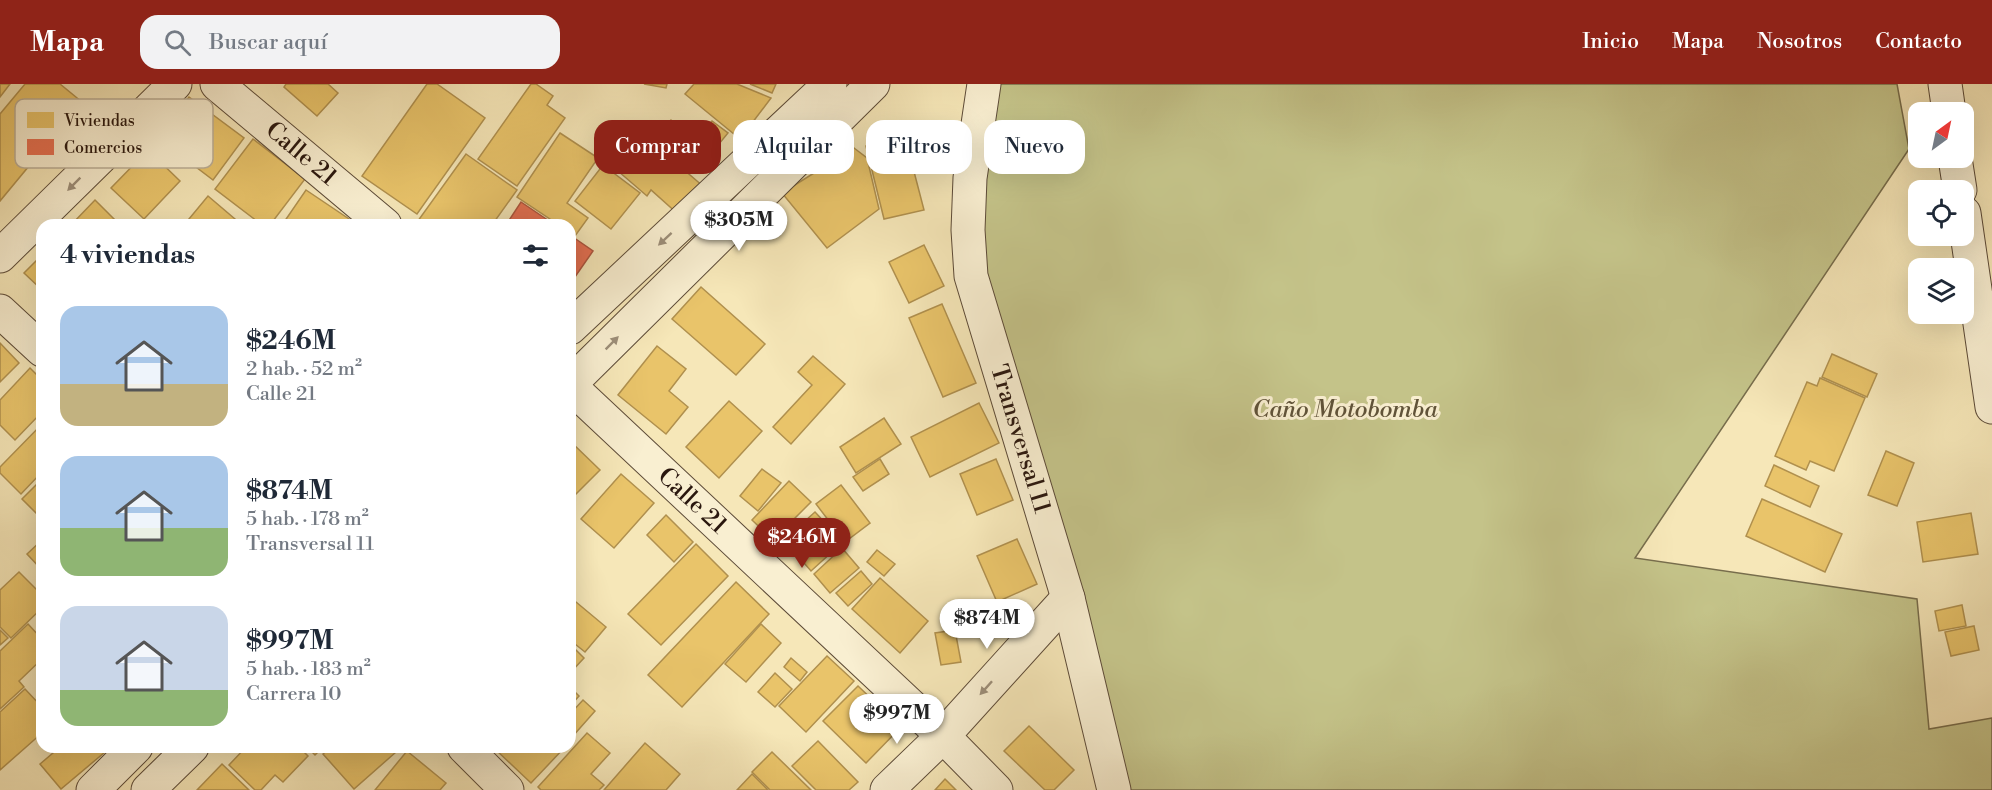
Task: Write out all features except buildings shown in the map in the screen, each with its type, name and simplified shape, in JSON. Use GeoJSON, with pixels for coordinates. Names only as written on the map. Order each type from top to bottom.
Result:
{"type":"FeatureCollection","features":[{"type":"Feature","properties":{"kind":"street"},"geometry":{"type":"LineString","coordinates":[[160,99],[175,84]]}},
{"type":"Feature","properties":{"kind":"street","name":"Calle 21"},"geometry":{"type":"LineString","coordinates":[[217,84],[378,219]]}},
{"type":"Feature","properties":{"kind":"street"},"geometry":{"type":"LineString","coordinates":[[576,322],[830,84]]}},
{"type":"Feature","properties":{"kind":"street"},"geometry":{"type":"LineString","coordinates":[[576,379],[873,84]]}},
{"type":"Feature","properties":{"kind":"street","name":"Transversal 11"},"geometry":{"type":"LineString","coordinates":[[984,84],[970,178],[968,230],[971,276],[1068,598],[1114,790]]}},
{"type":"Feature","properties":{"kind":"street"},"geometry":{"type":"LineString","coordinates":[[1945,84],[1948,102]]}},
{"type":"Feature","properties":{"kind":"street"},"geometry":{"type":"LineString","coordinates":[[38,219],[90,168]]}},
{"type":"Feature","properties":{"kind":"street"},"geometry":{"type":"LineString","coordinates":[[0,256],[36,221]]}},
{"type":"Feature","properties":{"kind":"street"},"geometry":{"type":"LineString","coordinates":[[1969,246],[1992,407]]}},
{"type":"Feature","properties":{"kind":"street"},"geometry":{"type":"LineString","coordinates":[[0,311],[36,344]]}},
{"type":"Feature","properties":{"kind":"street","name":"Calle 21"},"geometry":{"type":"LineString","coordinates":[[576,391],[943,736],[996,790]]}},
{"type":"Feature","properties":{"kind":"street"},"geometry":{"type":"LineString","coordinates":[[887,790],[943,736],[1068,598]]}},
{"type":"Feature","properties":{"kind":"street"},"geometry":{"type":"LineString","coordinates":[[93,790],[130,753]]}},
{"type":"Feature","properties":{"kind":"street"},"geometry":{"type":"LineString","coordinates":[[148,790],[186,753]]}},
{"type":"Feature","properties":{"kind":"street"},"geometry":{"type":"LineString","coordinates":[[470,753],[507,790]]}},
{"type":"Feature","properties":{"kind":"green space","name":"Caño Motobomba"},"geometry":{"type":"Polygon","coordinates":[[[984,84],[1897,84],[1908,150],[1635,558],[1917,599],[1929,729],[1992,718],[1992,790],[1109,790],[971,276],[984,84]]]}}]}
